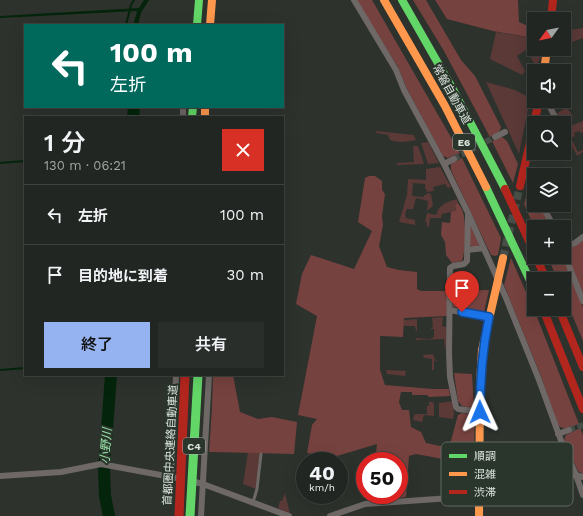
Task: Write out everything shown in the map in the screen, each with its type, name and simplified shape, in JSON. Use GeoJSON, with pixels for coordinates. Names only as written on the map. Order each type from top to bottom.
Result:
{"type":"FeatureCollection","features":[{"type":"Feature","properties":{"kind":"main road"},"geometry":{"type":"LineString","coordinates":[[197,24],[199,0]]}},
{"type":"Feature","properties":{"kind":"main road"},"geometry":{"type":"LineString","coordinates":[[210,24],[212,0]]}},
{"type":"Feature","properties":{"kind":"main road","name":"常磐自動車道"},"geometry":{"type":"LineString","coordinates":[[384,0],[408,39],[459,131],[500,214],[527,274]]}},
{"type":"Feature","properties":{"kind":"main road","name":"常磐自動車道"},"geometry":{"type":"LineString","coordinates":[[402,0],[425,38],[472,125],[527,237]]}},
{"type":"Feature","properties":{"kind":"main road"},"geometry":{"type":"LineString","coordinates":[[551,12],[552,0]]}},
{"type":"Feature","properties":{"kind":"main road"},"geometry":{"type":"LineString","coordinates":[[520,186],[527,156]]}},
{"type":"Feature","properties":{"kind":"main road"},"geometry":{"type":"LineString","coordinates":[[480,442],[482,350],[503,258]]}},
{"type":"Feature","properties":{"kind":"main road"},"geometry":{"type":"LineString","coordinates":[[546,316],[583,410]]}},
{"type":"Feature","properties":{"kind":"main road"},"geometry":{"type":"LineString","coordinates":[[562,316],[583,367]]}},
{"type":"Feature","properties":{"kind":"main road","name":"首都圏中央連絡自動車道"},"geometry":{"type":"LineString","coordinates":[[179,516],[185,376]]}},
{"type":"Feature","properties":{"kind":"main road","name":"C4"},"geometry":{"type":"LineString","coordinates":[[190,516],[198,376]]}},
{"type":"Feature","properties":{"kind":"main road"},"geometry":{"type":"LineString","coordinates":[[479,516],[480,506]]}},
{"type":"Feature","properties":{"kind":"street"},"geometry":{"type":"LineString","coordinates":[[354,0],[396,70],[404,90],[444,164],[468,213],[498,280],[539,380],[562,442]]}},
{"type":"Feature","properties":{"kind":"street"},"geometry":{"type":"LineString","coordinates":[[495,137],[505,132]]}},
{"type":"Feature","properties":{"kind":"street"},"geometry":{"type":"LineString","coordinates":[[444,164],[454,159]]}},
{"type":"Feature","properties":{"kind":"street"},"geometry":{"type":"LineString","coordinates":[[524,169],[527,175]]}},
{"type":"Feature","properties":{"kind":"street"},"geometry":{"type":"LineString","coordinates":[[468,213],[467,261],[464,264],[450,268],[450,377],[456,407],[458,409],[476,413],[480,412]]}},
{"type":"Feature","properties":{"kind":"street"},"geometry":{"type":"LineString","coordinates":[[571,244],[583,237]]}},
{"type":"Feature","properties":{"kind":"street"},"geometry":{"type":"LineString","coordinates":[[467,250],[484,248]]}},
{"type":"Feature","properties":{"kind":"street"},"geometry":{"type":"LineString","coordinates":[[569,264],[583,301]]}},
{"type":"Feature","properties":{"kind":"street"},"geometry":{"type":"LineString","coordinates":[[450,310],[489,317]]}},
{"type":"Feature","properties":{"kind":"street"},"geometry":{"type":"LineString","coordinates":[[171,476],[176,376]]}},
{"type":"Feature","properties":{"kind":"street"},"geometry":{"type":"LineString","coordinates":[[201,516],[209,376]]}},
{"type":"Feature","properties":{"kind":"street"},"geometry":{"type":"LineString","coordinates":[[558,434],[569,430]]}},
{"type":"Feature","properties":{"kind":"street"},"geometry":{"type":"LineString","coordinates":[[0,476],[61,472],[101,464],[109,465],[171,476],[203,484],[289,516]]}},
{"type":"Feature","properties":{"kind":"street"},"geometry":{"type":"LineString","coordinates":[[573,468],[583,495]]}},
{"type":"Feature","properties":{"kind":"street"},"geometry":{"type":"LineString","coordinates":[[573,475],[583,478]]}},
{"type":"Feature","properties":{"kind":"street"},"geometry":{"type":"LineString","coordinates":[[330,516],[365,504],[441,499]]}},
{"type":"Feature","properties":{"kind":"lane"},"geometry":{"type":"LineString","coordinates":[[253,502],[257,489],[261,454]]}},
{"type":"Feature","properties":{"kind":"shaded area"},"geometry":{"type":"Polygon","coordinates":[[[144,0],[149,0],[141,13],[138,24],[133,24],[136,11],[0,18],[0,16],[139,8],[144,0]]]}},
{"type":"Feature","properties":{"kind":"shaded area"},"geometry":{"type":"Polygon","coordinates":[[[356,0],[372,0],[460,153],[448,158],[443,156],[407,89],[398,67],[356,0]]]}},
{"type":"Feature","properties":{"kind":"shaded area"},"geometry":{"type":"Polygon","coordinates":[[[413,0],[426,0],[461,60],[475,76],[501,127],[500,131],[495,135],[490,137],[444,51],[413,0]]]}},
{"type":"Feature","properties":{"kind":"shaded area"},"geometry":{"type":"Polygon","coordinates":[[[435,0],[518,0],[519,22],[527,26],[527,37],[493,31],[447,19],[435,0]]]}},
{"type":"Feature","properties":{"kind":"shaded area"},"geometry":{"type":"Polygon","coordinates":[[[583,28],[583,38],[571,42],[571,30],[583,28]]]}},
{"type":"Feature","properties":{"kind":"shaded area"},"geometry":{"type":"Polygon","coordinates":[[[496,32],[527,37],[527,52],[526,50],[517,56],[525,71],[522,75],[490,59],[496,32]]]}},
{"type":"Feature","properties":{"kind":"shaded area"},"geometry":{"type":"Polygon","coordinates":[[[530,56],[541,56],[537,64],[535,64],[530,56]]]}},
{"type":"Feature","properties":{"kind":"shaded area"},"geometry":{"type":"Polygon","coordinates":[[[486,82],[515,90],[527,96],[528,108],[519,154],[486,82]]]}},
{"type":"Feature","properties":{"kind":"shaded area"},"geometry":{"type":"Polygon","coordinates":[[[568,108],[573,117],[557,116],[556,114],[568,108]]]}},
{"type":"Feature","properties":{"kind":"shaded area"},"geometry":{"type":"Polygon","coordinates":[[[583,121],[583,132],[581,133],[579,131],[574,133],[575,136],[571,138],[571,126],[583,121]]]}},
{"type":"Feature","properties":{"kind":"shaded area"},"geometry":{"type":"Polygon","coordinates":[[[376,131],[414,135],[416,140],[403,142],[393,141],[390,140],[388,135],[376,133],[376,131]]]}},
{"type":"Feature","properties":{"kind":"shaded area"},"geometry":{"type":"Polygon","coordinates":[[[502,137],[507,141],[518,164],[513,183],[492,141],[502,137]]]}},
{"type":"Feature","properties":{"kind":"shaded area"},"geometry":{"type":"Polygon","coordinates":[[[571,138],[578,152],[583,150],[583,152],[577,156],[571,144],[571,138]]]}},
{"type":"Feature","properties":{"kind":"shaded area"},"geometry":{"type":"Polygon","coordinates":[[[428,142],[439,163],[428,164],[421,143],[428,142]]]}},
{"type":"Feature","properties":{"kind":"shaded area"},"geometry":{"type":"Polygon","coordinates":[[[413,146],[418,146],[424,164],[397,165],[397,163],[414,162],[413,146]]]}},
{"type":"Feature","properties":{"kind":"shaded area"},"geometry":{"type":"Polygon","coordinates":[[[462,158],[501,238],[498,255],[491,255],[451,170],[451,164],[462,158]]]}},
{"type":"Feature","properties":{"kind":"shaded area"},"geometry":{"type":"Polygon","coordinates":[[[440,167],[451,187],[448,188],[445,184],[433,187],[434,191],[427,192],[425,184],[413,183],[412,196],[424,197],[427,193],[431,194],[433,206],[427,211],[428,201],[416,198],[413,209],[407,209],[405,214],[406,218],[415,220],[415,225],[399,222],[407,195],[408,179],[426,180],[426,169],[440,167]]]}},
{"type":"Feature","properties":{"kind":"shaded area"},"geometry":{"type":"Polygon","coordinates":[[[375,176],[382,181],[382,190],[385,194],[382,216],[383,225],[379,246],[387,267],[417,272],[417,289],[421,291],[447,291],[447,316],[404,318],[403,337],[380,336],[380,370],[385,385],[449,389],[450,396],[429,397],[427,395],[412,395],[412,392],[401,392],[399,402],[402,410],[409,410],[411,427],[421,432],[426,443],[441,446],[441,459],[416,454],[409,456],[408,470],[408,452],[376,452],[377,444],[348,453],[307,452],[312,425],[317,419],[298,415],[317,316],[296,304],[302,274],[311,255],[354,269],[372,231],[358,222],[365,178],[375,176]]]}},
{"type":"Feature","properties":{"kind":"shaded area"},"geometry":{"type":"Polygon","coordinates":[[[527,194],[527,211],[524,204],[527,194]]]}},
{"type":"Feature","properties":{"kind":"shaded area"},"geometry":{"type":"Polygon","coordinates":[[[457,199],[458,203],[455,204],[456,210],[442,214],[441,218],[430,218],[429,227],[427,226],[427,222],[425,222],[427,213],[436,215],[441,206],[447,202],[457,199]]]}},
{"type":"Feature","properties":{"kind":"shaded area"},"geometry":{"type":"Polygon","coordinates":[[[458,203],[463,211],[465,223],[464,250],[462,261],[452,263],[446,255],[445,242],[441,235],[442,222],[450,223],[451,212],[456,210],[455,204],[458,203]]]}},
{"type":"Feature","properties":{"kind":"shaded area"},"geometry":{"type":"Polygon","coordinates":[[[527,212],[544,212],[548,220],[531,220],[527,212]]]}},
{"type":"Feature","properties":{"kind":"shaded area"},"geometry":{"type":"Polygon","coordinates":[[[470,225],[479,244],[478,246],[472,247],[470,245],[470,225]]]}},
{"type":"Feature","properties":{"kind":"shaded area"},"geometry":{"type":"Polygon","coordinates":[[[583,241],[583,293],[571,265],[571,248],[583,241]]]}},
{"type":"Feature","properties":{"kind":"shaded area"},"geometry":{"type":"Polygon","coordinates":[[[511,258],[527,294],[527,316],[537,316],[579,424],[565,428],[558,425],[542,379],[504,285],[511,258]]]}},
{"type":"Feature","properties":{"kind":"shaded area"},"geometry":{"type":"Polygon","coordinates":[[[551,264],[566,264],[569,272],[554,272],[551,264]]]}},
{"type":"Feature","properties":{"kind":"shaded area"},"geometry":{"type":"Polygon","coordinates":[[[571,277],[583,307],[583,341],[571,312],[571,277]]]}},
{"type":"Feature","properties":{"kind":"shaded area"},"geometry":{"type":"Polygon","coordinates":[[[489,290],[484,312],[453,307],[453,291],[489,290]]]}},
{"type":"Feature","properties":{"kind":"shaded area"},"geometry":{"type":"Polygon","coordinates":[[[443,317],[442,326],[447,327],[445,349],[444,339],[416,340],[416,338],[430,339],[434,337],[434,329],[431,329],[433,327],[432,318],[443,317]]]}},
{"type":"Feature","properties":{"kind":"shaded area"},"geometry":{"type":"Polygon","coordinates":[[[417,319],[417,331],[415,326],[403,326],[404,320],[417,319]]]}},
{"type":"Feature","properties":{"kind":"shaded area"},"geometry":{"type":"Polygon","coordinates":[[[433,354],[435,360],[438,360],[434,361],[434,370],[432,370],[432,359],[425,358],[423,355],[433,354]]]}},
{"type":"Feature","properties":{"kind":"shaded area"},"geometry":{"type":"Polygon","coordinates":[[[386,370],[406,371],[405,376],[387,374],[386,370]]]}},
{"type":"Feature","properties":{"kind":"shaded area"},"geometry":{"type":"Polygon","coordinates":[[[454,373],[472,374],[474,409],[462,406],[458,401],[454,373]]]}},
{"type":"Feature","properties":{"kind":"shaded area"},"geometry":{"type":"Polygon","coordinates":[[[213,376],[233,376],[240,412],[258,419],[272,417],[297,422],[294,454],[209,452],[213,376]]]}},
{"type":"Feature","properties":{"kind":"shaded area"},"geometry":{"type":"Polygon","coordinates":[[[453,401],[453,419],[439,417],[439,403],[453,401]]]}},
{"type":"Feature","properties":{"kind":"shaded area"},"geometry":{"type":"Polygon","coordinates":[[[429,402],[433,402],[434,416],[424,415],[422,422],[413,420],[414,415],[427,414],[427,406],[429,406],[429,402]]]}},
{"type":"Feature","properties":{"kind":"shaded area"},"geometry":{"type":"Polygon","coordinates":[[[462,413],[475,415],[474,442],[451,442],[458,415],[462,413]]]}},
{"type":"Feature","properties":{"kind":"shaded area"},"geometry":{"type":"Polygon","coordinates":[[[580,428],[583,435],[583,474],[578,471],[573,460],[573,442],[565,442],[564,440],[566,435],[580,428]]]}},
{"type":"Feature","properties":{"kind":"shaded area"},"geometry":{"type":"Polygon","coordinates":[[[248,452],[260,453],[256,489],[243,484],[248,452]]]}},
{"type":"Feature","properties":{"kind":"shaded area"},"geometry":{"type":"Polygon","coordinates":[[[285,493],[290,514],[278,508],[285,493]]]}},
{"type":"Feature","properties":{"kind":"waterway"},"geometry":{"type":"LineString","coordinates":[[126,24],[131,5],[134,0]]}},
{"type":"Feature","properties":{"kind":"waterway","name":"小野川"},"geometry":{"type":"LineString","coordinates":[[133,116],[134,108]]}},
{"type":"Feature","properties":{"kind":"waterway"},"geometry":{"type":"LineString","coordinates":[[0,163],[24,161]]}},
{"type":"Feature","properties":{"kind":"waterway"},"geometry":{"type":"LineString","coordinates":[[0,370],[24,368]]}},
{"type":"Feature","properties":{"kind":"waterway","name":"小野川"},"geometry":{"type":"LineString","coordinates":[[109,516],[105,496],[104,469],[111,376]]}},
{"type":"Feature","properties":{"kind":"tunnel"},"geometry":{"type":"LineString","coordinates":[[454,159],[495,137]]}},
{"type":"Feature","properties":{"kind":"tunnel"},"geometry":{"type":"LineString","coordinates":[[503,258],[520,186]]}},
{"type":"Feature","properties":{"kind":"tunnel"},"geometry":{"type":"LineString","coordinates":[[569,430],[583,425]]}},
{"type":"Feature","properties":{"kind":"traffic: fast"},"geometry":{"type":"LineString","coordinates":[[197,24],[199,0]]}},
{"type":"Feature","properties":{"kind":"traffic: fast"},"geometry":{"type":"LineString","coordinates":[[402,0],[455,93],[505,189]]}},
{"type":"Feature","properties":{"kind":"traffic: fast"},"geometry":{"type":"LineString","coordinates":[[192,116],[193,108]]}},
{"type":"Feature","properties":{"kind":"traffic: fast"},"geometry":{"type":"LineString","coordinates":[[486,187],[527,274]]}},
{"type":"Feature","properties":{"kind":"traffic: fast"},"geometry":{"type":"LineString","coordinates":[[190,516],[198,376]]}},
{"type":"Feature","properties":{"kind":"traffic: slow"},"geometry":{"type":"LineString","coordinates":[[210,24],[212,0]]}},
{"type":"Feature","properties":{"kind":"traffic: slow"},"geometry":{"type":"LineString","coordinates":[[384,0],[445,106],[486,187]]}},
{"type":"Feature","properties":{"kind":"traffic: slow"},"geometry":{"type":"LineString","coordinates":[[545,64],[546,56]]}},
{"type":"Feature","properties":{"kind":"traffic: slow"},"geometry":{"type":"LineString","coordinates":[[205,108],[205,116]]}},
{"type":"Feature","properties":{"kind":"traffic: slow"},"geometry":{"type":"LineString","coordinates":[[480,442],[482,350],[503,258]]}},
{"type":"Feature","properties":{"kind":"traffic: slow"},"geometry":{"type":"LineString","coordinates":[[479,506],[479,516]]}},
{"type":"Feature","properties":{"kind":"traffic: jam"},"geometry":{"type":"LineString","coordinates":[[552,12],[553,0]]}},
{"type":"Feature","properties":{"kind":"traffic: jam"},"geometry":{"type":"LineString","coordinates":[[536,116],[537,108]]}},
{"type":"Feature","properties":{"kind":"traffic: jam"},"geometry":{"type":"LineString","coordinates":[[520,186],[527,156]]}},
{"type":"Feature","properties":{"kind":"traffic: jam"},"geometry":{"type":"LineString","coordinates":[[505,189],[527,237]]}},
{"type":"Feature","properties":{"kind":"traffic: jam"},"geometry":{"type":"LineString","coordinates":[[539,264],[543,272]]}},
{"type":"Feature","properties":{"kind":"traffic: jam"},"geometry":{"type":"LineString","coordinates":[[546,316],[583,409]]}},
{"type":"Feature","properties":{"kind":"traffic: jam"},"geometry":{"type":"LineString","coordinates":[[562,316],[583,367]]}},
{"type":"Feature","properties":{"kind":"traffic: jam"},"geometry":{"type":"LineString","coordinates":[[179,516],[185,376]]}},
{"type":"Feature","properties":{"kind":"route"},"geometry":{"type":"LineString","coordinates":[[462,312],[489,317],[482,350],[480,412]]}}]}
